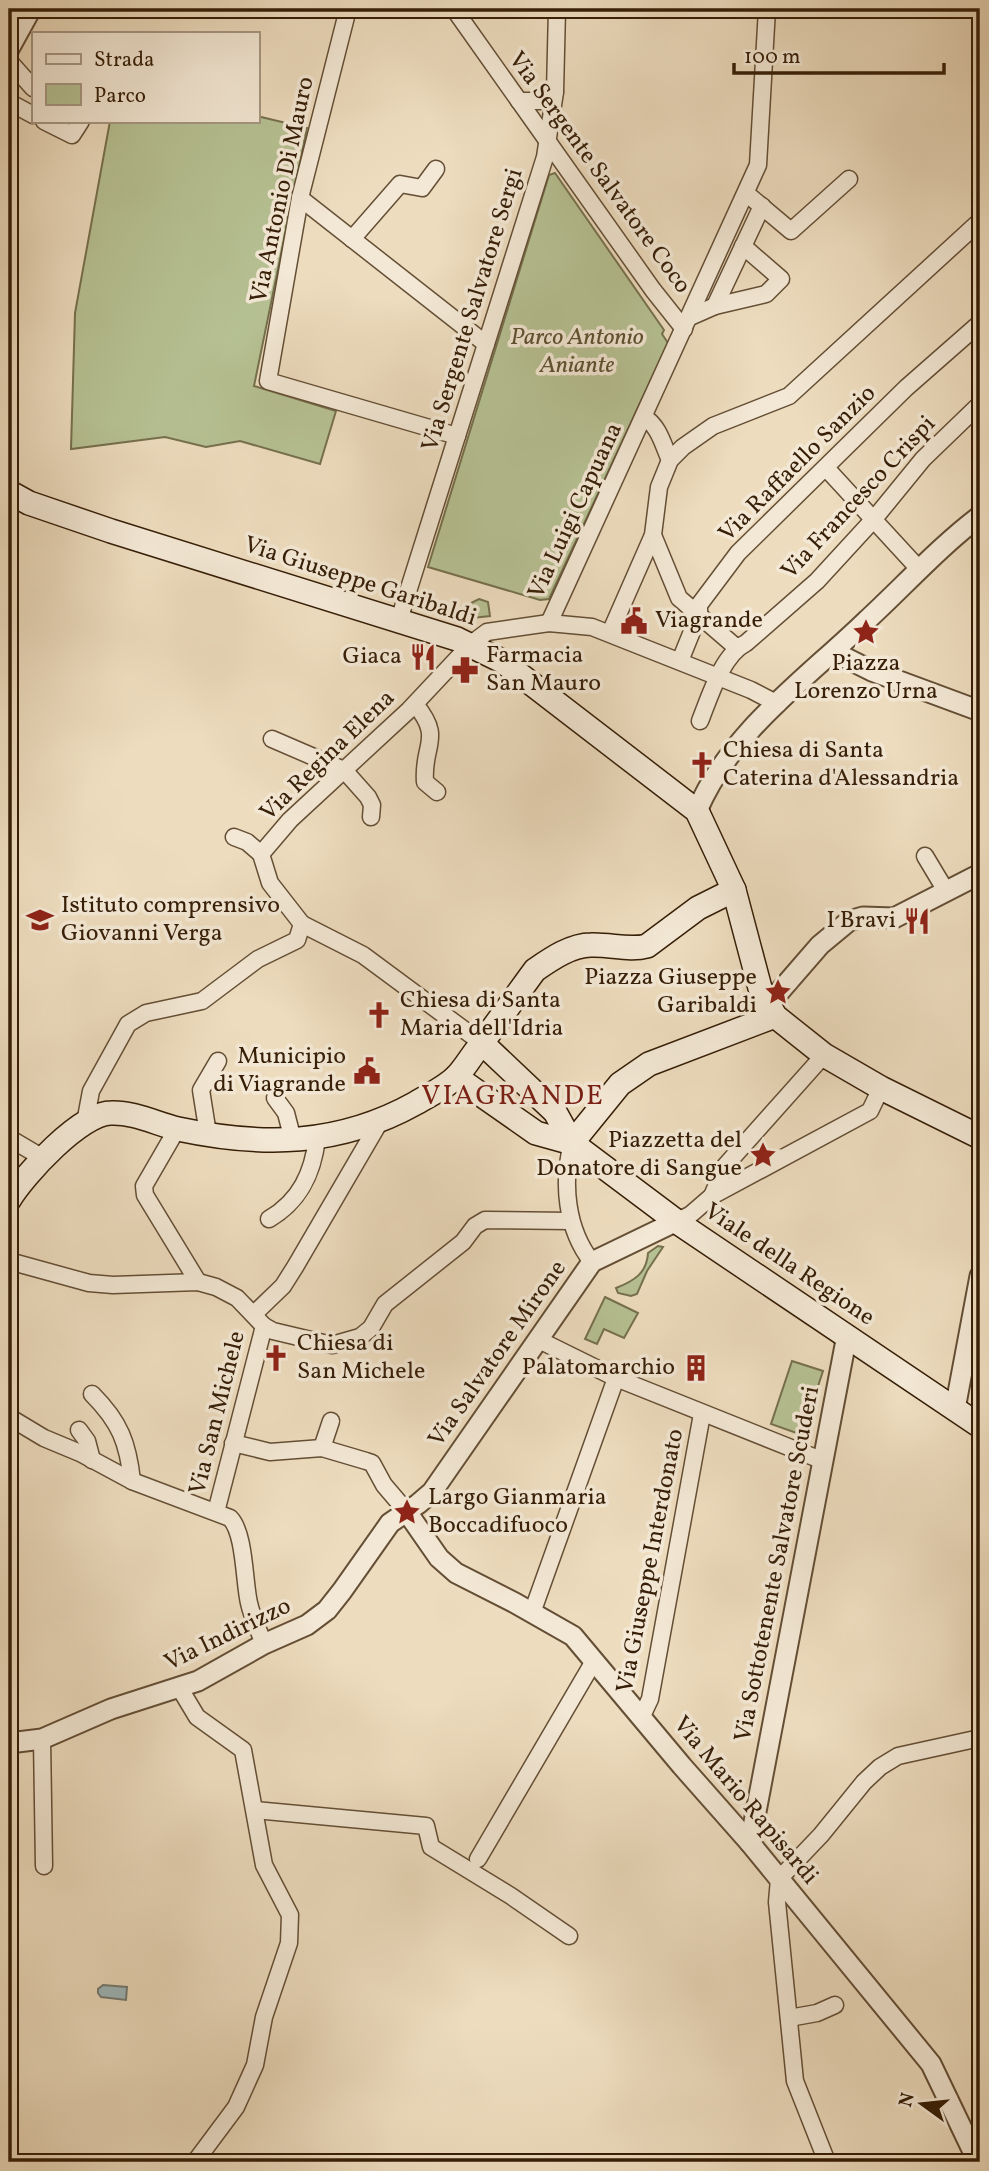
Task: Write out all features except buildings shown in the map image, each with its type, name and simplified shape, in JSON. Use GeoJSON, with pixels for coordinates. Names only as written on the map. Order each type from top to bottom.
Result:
{"type":"FeatureCollection","features":[{"type":"Feature","properties":{"kind":"main road","name":"Via Giuseppe Garibaldi"},"geometry":{"type":"LineString","coordinates":[[9,492],[29,503],[111,531],[471,644],[502,661],[697,811],[734,890],[760,988],[772,1010]]}},
{"type":"Feature","properties":{"kind":"main road"},"geometry":{"type":"LineString","coordinates":[[9,1200],[20,1183],[43,1158],[85,1123],[111,1112],[177,1129],[247,1139],[362,1138],[382,1118],[404,1110],[456,1077],[535,970],[545,963],[560,954],[590,945],[637,948],[648,946],[698,908],[734,890]]}},
{"type":"Feature","properties":{"kind":"main road"},"geometry":{"type":"LineString","coordinates":[[572,1143],[620,1084],[649,1064],[772,1010],[824,1055],[881,1088],[980,1137]]}},
{"type":"Feature","properties":{"kind":"main road"},"geometry":{"type":"LineString","coordinates":[[484,1040],[555,1112],[572,1143]]}},
{"type":"Feature","properties":{"kind":"main road"},"geometry":{"type":"LineString","coordinates":[[456,1077],[536,1133],[572,1143]]}},
{"type":"Feature","properties":{"kind":"main road","name":"Viale della Regione"},"geometry":{"type":"LineString","coordinates":[[572,1143],[677,1221],[980,1426]]}},
{"type":"Feature","properties":{"kind":"street"},"geometry":{"type":"LineString","coordinates":[[9,49],[31,9]]}},
{"type":"Feature","properties":{"kind":"street","name":"Via Antonio Di Mauro"},"geometry":{"type":"LineString","coordinates":[[348,9],[300,198],[268,381],[457,436]]}},
{"type":"Feature","properties":{"kind":"street","name":"Via Sergente Salvatore Coco"},"geometry":{"type":"LineString","coordinates":[[454,9],[653,290],[687,323]]}},
{"type":"Feature","properties":{"kind":"street","name":"Via Sergente Salvatore Sergi"},"geometry":{"type":"LineString","coordinates":[[399,620],[545,157],[555,92],[557,9]]}},
{"type":"Feature","properties":{"kind":"street","name":"Via Luigi Capuana"},"geometry":{"type":"LineString","coordinates":[[549,623],[758,165],[766,9]]}},
{"type":"Feature","properties":{"kind":"street"},"geometry":{"type":"LineString","coordinates":[[9,61],[32,87]]}},
{"type":"Feature","properties":{"kind":"street"},"geometry":{"type":"LineString","coordinates":[[519,102],[540,101],[555,92]]}},
{"type":"Feature","properties":{"kind":"street"},"geometry":{"type":"LineString","coordinates":[[9,102],[31,109]]}},
{"type":"Feature","properties":{"kind":"street"},"geometry":{"type":"LineString","coordinates":[[46,122],[72,135],[80,122]]}},
{"type":"Feature","properties":{"kind":"street"},"geometry":{"type":"LineString","coordinates":[[352,239],[400,184],[422,188],[436,169]]}},
{"type":"Feature","properties":{"kind":"street"},"geometry":{"type":"LineString","coordinates":[[747,194],[791,231],[849,179]]}},
{"type":"Feature","properties":{"kind":"street"},"geometry":{"type":"LineString","coordinates":[[300,198],[486,344]]}},
{"type":"Feature","properties":{"kind":"street"},"geometry":{"type":"LineString","coordinates":[[715,306],[762,206]]}},
{"type":"Feature","properties":{"kind":"street"},"geometry":{"type":"LineString","coordinates":[[610,634],[653,535],[659,487],[670,460],[683,447],[713,426],[789,396],[980,221]]}},
{"type":"Feature","properties":{"kind":"street"},"geometry":{"type":"LineString","coordinates":[[687,323],[715,306],[766,294],[781,279],[743,246]]}},
{"type":"Feature","properties":{"kind":"street","name":"Via Raffaello Sanzio"},"geometry":{"type":"LineString","coordinates":[[680,661],[699,614],[699,605],[738,553],[906,388],[980,323]]}},
{"type":"Feature","properties":{"kind":"street","name":"Via Francesco Crispi"},"geometry":{"type":"LineString","coordinates":[[737,648],[817,581],[932,450],[980,404]]}},
{"type":"Feature","properties":{"kind":"street"},"geometry":{"type":"LineString","coordinates":[[645,417],[657,431],[670,460]]}},
{"type":"Feature","properties":{"kind":"street"},"geometry":{"type":"LineString","coordinates":[[827,468],[919,569]]}},
{"type":"Feature","properties":{"kind":"street"},"geometry":{"type":"LineString","coordinates":[[697,811],[725,759],[778,704],[919,569],[980,516]]}},
{"type":"Feature","properties":{"kind":"street"},"geometry":{"type":"LineString","coordinates":[[653,535],[679,598],[737,648],[727,659],[700,721]]}},
{"type":"Feature","properties":{"kind":"street"},"geometry":{"type":"LineString","coordinates":[[471,644],[487,632],[549,623],[592,627],[680,661],[778,704]]}},
{"type":"Feature","properties":{"kind":"street","name":"Via Regina Elena"},"geometry":{"type":"LineString","coordinates":[[302,924],[270,883],[261,854],[290,820],[415,704],[471,644]]}},
{"type":"Feature","properties":{"kind":"street"},"geometry":{"type":"LineString","coordinates":[[834,652],[872,671],[980,711]]}},
{"type":"Feature","properties":{"kind":"street"},"geometry":{"type":"LineString","coordinates":[[415,704],[430,726],[425,782],[437,792]]}},
{"type":"Feature","properties":{"kind":"street"},"geometry":{"type":"LineString","coordinates":[[272,739],[344,770],[368,797],[372,805],[371,817]]}},
{"type":"Feature","properties":{"kind":"street"},"geometry":{"type":"LineString","coordinates":[[234,837],[247,842],[261,854]]}},
{"type":"Feature","properties":{"kind":"street"},"geometry":{"type":"LineString","coordinates":[[925,856],[946,891]]}},
{"type":"Feature","properties":{"kind":"street"},"geometry":{"type":"LineString","coordinates":[[772,1010],[800,967],[849,921],[863,917],[894,918],[980,874]]}},
{"type":"Feature","properties":{"kind":"street"},"geometry":{"type":"LineString","coordinates":[[85,1123],[91,1091],[128,1024],[146,1013],[202,1002],[258,959],[297,940],[302,924],[363,955],[437,1010],[484,1040]]}},
{"type":"Feature","properties":{"kind":"street"},"geometry":{"type":"LineString","coordinates":[[712,1196],[725,1166],[824,1055]]}},
{"type":"Feature","properties":{"kind":"street"},"geometry":{"type":"LineString","coordinates":[[208,1134],[201,1090],[218,1061]]}},
{"type":"Feature","properties":{"kind":"street"},"geometry":{"type":"LineString","coordinates":[[592,1262],[690,1215],[712,1196],[870,1111],[881,1088]]}},
{"type":"Feature","properties":{"kind":"street"},"geometry":{"type":"LineString","coordinates":[[275,1098],[286,1113],[293,1140]]}},
{"type":"Feature","properties":{"kind":"street"},"geometry":{"type":"LineString","coordinates":[[177,1129],[144,1186],[145,1195],[198,1282]]}},
{"type":"Feature","properties":{"kind":"street"},"geometry":{"type":"LineString","coordinates":[[9,1138],[43,1158]]}},
{"type":"Feature","properties":{"kind":"street"},"geometry":{"type":"LineString","coordinates":[[269,1219],[295,1198],[307,1180],[314,1160],[317,1138]]}},
{"type":"Feature","properties":{"kind":"street"},"geometry":{"type":"LineString","coordinates":[[259,1320],[283,1286],[362,1138]]}},
{"type":"Feature","properties":{"kind":"street","name":"Via Salvatore Mirone"},"geometry":{"type":"LineString","coordinates":[[407,1513],[432,1492],[592,1262],[580,1246],[570,1221],[566,1166],[572,1143]]}},
{"type":"Feature","properties":{"kind":"street"},"geometry":{"type":"LineString","coordinates":[[9,1261],[89,1283],[113,1285],[198,1282],[216,1287],[237,1298],[273,1331],[332,1345],[360,1337],[371,1328],[385,1304],[463,1242],[475,1226],[485,1220],[570,1221]]}},
{"type":"Feature","properties":{"kind":"street"},"geometry":{"type":"LineString","coordinates":[[956,1409],[980,1276]]}},
{"type":"Feature","properties":{"kind":"street","name":"Via San Michele"},"geometry":{"type":"LineString","coordinates":[[216,1512],[259,1320]]}},
{"type":"Feature","properties":{"kind":"street","name":"Via Sottotenente Salvatore Scuderi"},"geometry":{"type":"LineString","coordinates":[[750,1843],[847,1335]]}},
{"type":"Feature","properties":{"kind":"street"},"geometry":{"type":"LineString","coordinates":[[539,1340],[616,1378],[821,1460]]}},
{"type":"Feature","properties":{"kind":"street"},"geometry":{"type":"LineString","coordinates":[[533,1613],[616,1378]]}},
{"type":"Feature","properties":{"kind":"street"},"geometry":{"type":"LineString","coordinates":[[92,1394],[117,1422],[129,1456],[132,1482]]}},
{"type":"Feature","properties":{"kind":"street","name":"Via Giuseppe Interdonato"},"geometry":{"type":"LineString","coordinates":[[642,1716],[650,1699],[702,1413]]}},
{"type":"Feature","properties":{"kind":"street"},"geometry":{"type":"LineString","coordinates":[[9,1417],[44,1438],[132,1482],[216,1512],[235,1523],[249,1605],[264,1644]]}},
{"type":"Feature","properties":{"kind":"street"},"geometry":{"type":"LineString","coordinates":[[322,1448],[331,1421]]}},
{"type":"Feature","properties":{"kind":"street"},"geometry":{"type":"LineString","coordinates":[[79,1430],[87,1441],[92,1460]]}},
{"type":"Feature","properties":{"kind":"street"},"geometry":{"type":"LineString","coordinates":[[233,1443],[270,1452],[322,1448],[372,1463],[384,1485],[407,1513]]}},
{"type":"Feature","properties":{"kind":"street","name":"Via Mario Rapisardi"},"geometry":{"type":"LineString","coordinates":[[407,1513],[439,1558],[456,1573],[573,1636],[750,1843],[931,2064],[978,2162]]}},
{"type":"Feature","properties":{"kind":"street","name":"Via Indirizzo"},"geometry":{"type":"LineString","coordinates":[[9,1743],[42,1740],[111,1709],[198,1681],[264,1644],[307,1625],[327,1610],[407,1513]]}},
{"type":"Feature","properties":{"kind":"street"},"geometry":{"type":"LineString","coordinates":[[478,1860],[594,1661]]}},
{"type":"Feature","properties":{"kind":"street"},"geometry":{"type":"LineString","coordinates":[[179,1687],[197,1717],[243,1750],[264,1865],[290,1915],[289,1943],[264,2017],[255,2065],[236,2107],[195,2162]]}},
{"type":"Feature","properties":{"kind":"street"},"geometry":{"type":"LineString","coordinates":[[827,2162],[795,2081],[777,1902],[779,1879],[880,1767],[898,1756],[980,1738]]}},
{"type":"Feature","properties":{"kind":"street"},"geometry":{"type":"LineString","coordinates":[[42,1740],[44,1866]]}},
{"type":"Feature","properties":{"kind":"street"},"geometry":{"type":"LineString","coordinates":[[256,1810],[426,1826],[431,1847],[511,1896],[569,1936]]}},
{"type":"Feature","properties":{"kind":"street"},"geometry":{"type":"LineString","coordinates":[[789,2018],[817,2013],[835,2005]]}},
{"type":"Feature","properties":{"kind":"green space"},"geometry":{"type":"Polygon","coordinates":[[[259,116],[307,128],[254,386],[336,411],[320,464],[240,441],[206,447],[165,437],[71,449],[75,313],[110,122],[259,122],[259,116]]]}},
{"type":"Feature","properties":{"kind":"green space","name":"Parco Antonio Aniante"},"geometry":{"type":"Polygon","coordinates":[[[555,173],[664,330],[662,334],[668,343],[549,599],[540,600],[428,567],[549,175],[555,173]]]}},
{"type":"Feature","properties":{"kind":"green space"},"geometry":{"type":"Polygon","coordinates":[[[479,599],[488,602],[490,616],[472,618],[468,606],[479,599]]]}},
{"type":"Feature","properties":{"kind":"green space"},"geometry":{"type":"Polygon","coordinates":[[[658,1246],[663,1247],[647,1271],[637,1294],[631,1296],[618,1293],[616,1288],[642,1271],[648,1253],[658,1246]]]}},
{"type":"Feature","properties":{"kind":"green space"},"geometry":{"type":"Polygon","coordinates":[[[605,1297],[638,1313],[624,1338],[604,1329],[597,1344],[585,1339],[605,1297]]]}},
{"type":"Feature","properties":{"kind":"green space"},"geometry":{"type":"Polygon","coordinates":[[[792,1361],[823,1371],[802,1435],[771,1424],[792,1361]]]}},
{"type":"Feature","properties":{"kind":"water"},"geometry":{"type":"Polygon","coordinates":[[[103,1985],[127,1987],[126,2000],[101,1997],[98,1989],[103,1985]]]}},
{"type":"Feature","properties":{"kind":"place","name":"Viagrande"},"geometry":{"type":"Point","coordinates":[634,621]}},
{"type":"Feature","properties":{"kind":"place","name":"Piazza Lorenzo Urna"},"geometry":{"type":"Point","coordinates":[866,632]}},
{"type":"Feature","properties":{"kind":"place","name":"Giaca"},"geometry":{"type":"Point","coordinates":[423,657]}},
{"type":"Feature","properties":{"kind":"place","name":"Farmacia San Mauro"},"geometry":{"type":"Point","coordinates":[465,670]}},
{"type":"Feature","properties":{"kind":"place","name":"Chiesa di Santa Caterina d'Alessandria"},"geometry":{"type":"Point","coordinates":[702,765]}},
{"type":"Feature","properties":{"kind":"place","name":"Istituto comprensivo Giovanni Verga"},"geometry":{"type":"Point","coordinates":[40,920]}},
{"type":"Feature","properties":{"kind":"place","name":"I Bravi"},"geometry":{"type":"Point","coordinates":[917,921]}},
{"type":"Feature","properties":{"kind":"place","name":"Piazza Giuseppe Garibaldi"},"geometry":{"type":"Point","coordinates":[778,992]}},
{"type":"Feature","properties":{"kind":"place","name":"Chiesa di Santa Maria dell'Idria"},"geometry":{"type":"Point","coordinates":[379,1015]}},
{"type":"Feature","properties":{"kind":"place","name":"Municipio di Viagrande"},"geometry":{"type":"Point","coordinates":[367,1071]}},
{"type":"Feature","properties":{"kind":"place","name":"Piazzetta del Donatore di Sangue"},"geometry":{"type":"Point","coordinates":[763,1155]}},
{"type":"Feature","properties":{"kind":"place","name":"Chiesa di San Michele"},"geometry":{"type":"Point","coordinates":[276,1358]}},
{"type":"Feature","properties":{"kind":"place","name":"Palatomarchio"},"geometry":{"type":"Point","coordinates":[696,1368]}},
{"type":"Feature","properties":{"kind":"place","name":"Largo Gianmaria Boccadifuoco"},"geometry":{"type":"Point","coordinates":[407,1512]}},
{"type":"Feature","properties":{"kind":"district","name":"VIAGRANDE"},"geometry":{"type":"Point","coordinates":[513,1096]}}]}
